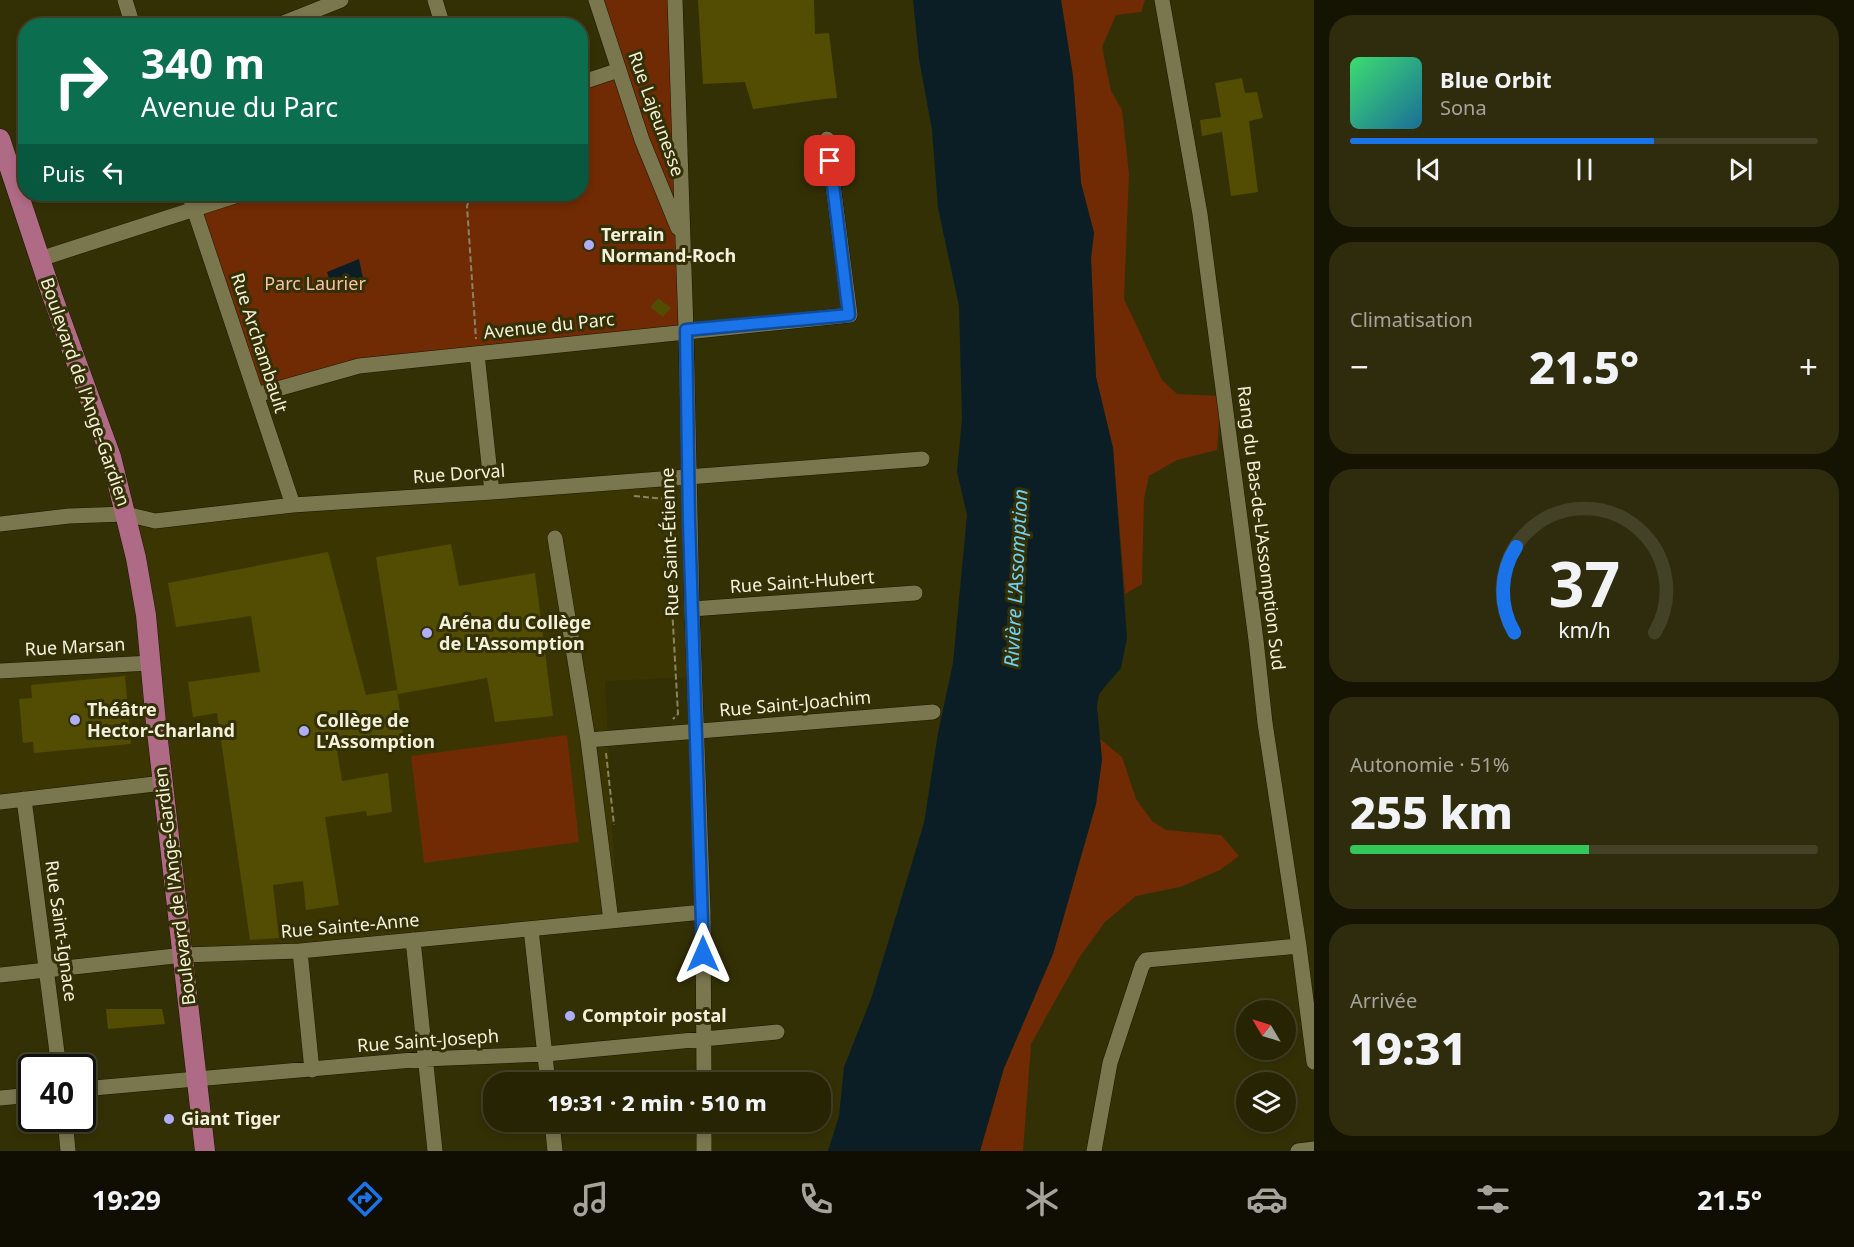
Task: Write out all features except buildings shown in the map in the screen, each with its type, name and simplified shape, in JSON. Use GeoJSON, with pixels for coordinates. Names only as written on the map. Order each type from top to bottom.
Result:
{"type":"FeatureCollection","features":[{"type":"Feature","properties":{"kind":"main road","name":"Boulevard de l'Ange-Gardien"},"geometry":{"type":"LineString","coordinates":[[0,139],[18,193]]}},
{"type":"Feature","properties":{"kind":"main road","name":"Boulevard de l'Ange-Gardien"},"geometry":{"type":"LineString","coordinates":[[21,201],[111,457],[144,599],[205,1151]]}},
{"type":"Feature","properties":{"kind":"street"},"geometry":{"type":"LineString","coordinates":[[125,0],[131,18]]}},
{"type":"Feature","properties":{"kind":"street"},"geometry":{"type":"LineString","coordinates":[[296,18],[341,0]]}},
{"type":"Feature","properties":{"kind":"street"},"geometry":{"type":"LineString","coordinates":[[435,0],[441,18]]}},
{"type":"Feature","properties":{"kind":"street","name":"Rue Lajeunesse"},"geometry":{"type":"LineString","coordinates":[[596,0],[642,140],[683,239]]}},
{"type":"Feature","properties":{"kind":"street","name":"Rue Saint-Étienne"},"geometry":{"type":"LineString","coordinates":[[675,0],[703,912],[704,1072]]}},
{"type":"Feature","properties":{"kind":"street","name":"Rang du Bas-de-L'Assomption Sud"},"geometry":{"type":"LineString","coordinates":[[1162,0],[1200,214],[1265,723],[1314,1062]]}},
{"type":"Feature","properties":{"kind":"street"},"geometry":{"type":"LineString","coordinates":[[588,80],[619,70]]}},
{"type":"Feature","properties":{"kind":"street","name":"Avenue du Parc"},"geometry":{"type":"LineString","coordinates":[[256,394],[359,366],[686,330],[849,315],[827,139]]}},
{"type":"Feature","properties":{"kind":"street","name":"Rue Archambault"},"geometry":{"type":"LineString","coordinates":[[191,201],[292,505]]}},
{"type":"Feature","properties":{"kind":"street"},"geometry":{"type":"LineString","coordinates":[[40,259],[219,201]]}},
{"type":"Feature","properties":{"kind":"street"},"geometry":{"type":"LineString","coordinates":[[477,354],[492,492]]}},
{"type":"Feature","properties":{"kind":"street","name":"Rue Dorval"},"geometry":{"type":"LineString","coordinates":[[0,524],[69,516],[126,514],[155,520],[292,505],[922,459]]}},
{"type":"Feature","properties":{"kind":"street"},"geometry":{"type":"LineString","coordinates":[[555,538],[588,740],[611,921]]}},
{"type":"Feature","properties":{"kind":"street","name":"Rue Saint-Hubert"},"geometry":{"type":"LineString","coordinates":[[692,609],[915,593]]}},
{"type":"Feature","properties":{"kind":"street","name":"Rue Marsan"},"geometry":{"type":"LineString","coordinates":[[0,671],[151,663]]}},
{"type":"Feature","properties":{"kind":"street","name":"Rue Saint-Joachim"},"geometry":{"type":"LineString","coordinates":[[588,740],[933,712]]}},
{"type":"Feature","properties":{"kind":"street"},"geometry":{"type":"LineString","coordinates":[[0,802],[163,783]]}},
{"type":"Feature","properties":{"kind":"street","name":"Rue Saint-Ignace"},"geometry":{"type":"LineString","coordinates":[[24,799],[57,1054]]}},
{"type":"Feature","properties":{"kind":"street","name":"Rue Sainte-Anne"},"geometry":{"type":"LineString","coordinates":[[0,975],[184,955],[300,951],[703,912]]}},
{"type":"Feature","properties":{"kind":"street"},"geometry":{"type":"LineString","coordinates":[[531,928],[547,1072]]}},
{"type":"Feature","properties":{"kind":"street"},"geometry":{"type":"LineString","coordinates":[[413,940],[435,1151]]}},
{"type":"Feature","properties":{"kind":"street"},"geometry":{"type":"LineString","coordinates":[[1094,1151],[1110,1063],[1146,960],[1299,946]]}},
{"type":"Feature","properties":{"kind":"street"},"geometry":{"type":"LineString","coordinates":[[300,951],[312,1070]]}},
{"type":"Feature","properties":{"kind":"street","name":"Rue Saint-Joseph"},"geometry":{"type":"LineString","coordinates":[[96,1088],[424,1059],[546,1054],[777,1032]]}},
{"type":"Feature","properties":{"kind":"street"},"geometry":{"type":"LineString","coordinates":[[0,1098],[18,1096]]}},
{"type":"Feature","properties":{"kind":"street"},"geometry":{"type":"LineString","coordinates":[[67,1132],[69,1151]]}},
{"type":"Feature","properties":{"kind":"street"},"geometry":{"type":"LineString","coordinates":[[553,1132],[555,1151]]}},
{"type":"Feature","properties":{"kind":"street"},"geometry":{"type":"LineString","coordinates":[[704,1132],[704,1151]]}},
{"type":"Feature","properties":{"kind":"street"},"geometry":{"type":"LineString","coordinates":[[1298,1151],[1314,1149]]}},
{"type":"Feature","properties":{"kind":"path"},"geometry":{"type":"LineString","coordinates":[[469,201],[467,206],[477,354]]}},
{"type":"Feature","properties":{"kind":"path"},"geometry":{"type":"LineString","coordinates":[[619,481],[624,495],[666,499],[678,714],[653,735]]}},
{"type":"Feature","properties":{"kind":"shaded area","name":"Collège de L'Assomption"},"geometry":{"type":"Polygon","coordinates":[[[688,476],[695,677],[605,681],[617,920],[184,955],[163,783],[0,802],[0,671],[151,663],[126,514],[155,521],[688,476]]]}},
{"type":"Feature","properties":{"kind":"green space","name":"Parc Laurier"},"geometry":{"type":"Polygon","coordinates":[[[596,0],[675,0],[686,330],[359,366],[256,395],[194,209],[219,201],[588,201],[588,81],[619,70],[596,0]]]}},
{"type":"Feature","properties":{"kind":"green space"},"geometry":{"type":"Polygon","coordinates":[[[1061,0],[1145,0],[1141,12],[1116,15],[1102,47],[1111,91],[1122,110],[1129,174],[1124,299],[1162,380],[1177,394],[1221,396],[1217,450],[1177,460],[1149,476],[1144,499],[1142,584],[1125,594],[1113,448],[1096,377],[1091,258],[1094,233],[1081,183],[1073,77],[1061,0]]]}},
{"type":"Feature","properties":{"kind":"green space"},"geometry":{"type":"Polygon","coordinates":[[[567,735],[579,842],[424,863],[411,756],[567,735]]]}},
{"type":"Feature","properties":{"kind":"green space"},"geometry":{"type":"Polygon","coordinates":[[[1100,739],[1122,757],[1136,799],[1152,821],[1166,830],[1221,835],[1239,856],[1220,870],[1180,887],[1136,896],[1105,922],[1079,958],[1031,1044],[1023,1151],[980,1151],[1004,1068],[1053,954],[1096,804],[1102,759],[1100,739]]]}},
{"type":"Feature","properties":{"kind":"water","name":"Rivière L'Assomption"},"geometry":{"type":"Polygon","coordinates":[[[913,0],[1061,0],[1073,76],[1081,183],[1094,233],[1091,258],[1096,377],[1113,448],[1127,638],[1121,668],[1099,694],[1097,707],[1102,759],[1096,804],[1053,954],[1004,1068],[980,1151],[828,1151],[839,1116],[844,1067],[871,999],[924,823],[938,733],[953,663],[967,515],[957,472],[962,419],[959,306],[938,208],[932,130],[919,59],[913,0]]]}},
{"type":"Feature","properties":{"kind":"water"},"geometry":{"type":"Polygon","coordinates":[[[359,259],[364,283],[361,281],[330,282],[327,272],[359,259]]]}},
{"type":"Feature","properties":{"kind":"place","name":"Terrain Normand-Roch"},"geometry":{"type":"Point","coordinates":[589,245]}},
{"type":"Feature","properties":{"kind":"place","name":"Aréna du Collège de L'Assomption"},"geometry":{"type":"Point","coordinates":[427,633]}},
{"type":"Feature","properties":{"kind":"place","name":"Théâtre Hector-Charland"},"geometry":{"type":"Point","coordinates":[75,720]}},
{"type":"Feature","properties":{"kind":"place","name":"Collège de L'Assomption"},"geometry":{"type":"Point","coordinates":[304,731]}},
{"type":"Feature","properties":{"kind":"place","name":"Comptoir postal"},"geometry":{"type":"Point","coordinates":[570,1016]}},
{"type":"Feature","properties":{"kind":"place","name":"Giant Tiger"},"geometry":{"type":"Point","coordinates":[169,1119]}},
{"type":"Feature","properties":{"kind":"route"},"geometry":{"type":"LineString","coordinates":[[703,954],[689,521],[686,330],[849,315],[830,161]]}}]}
